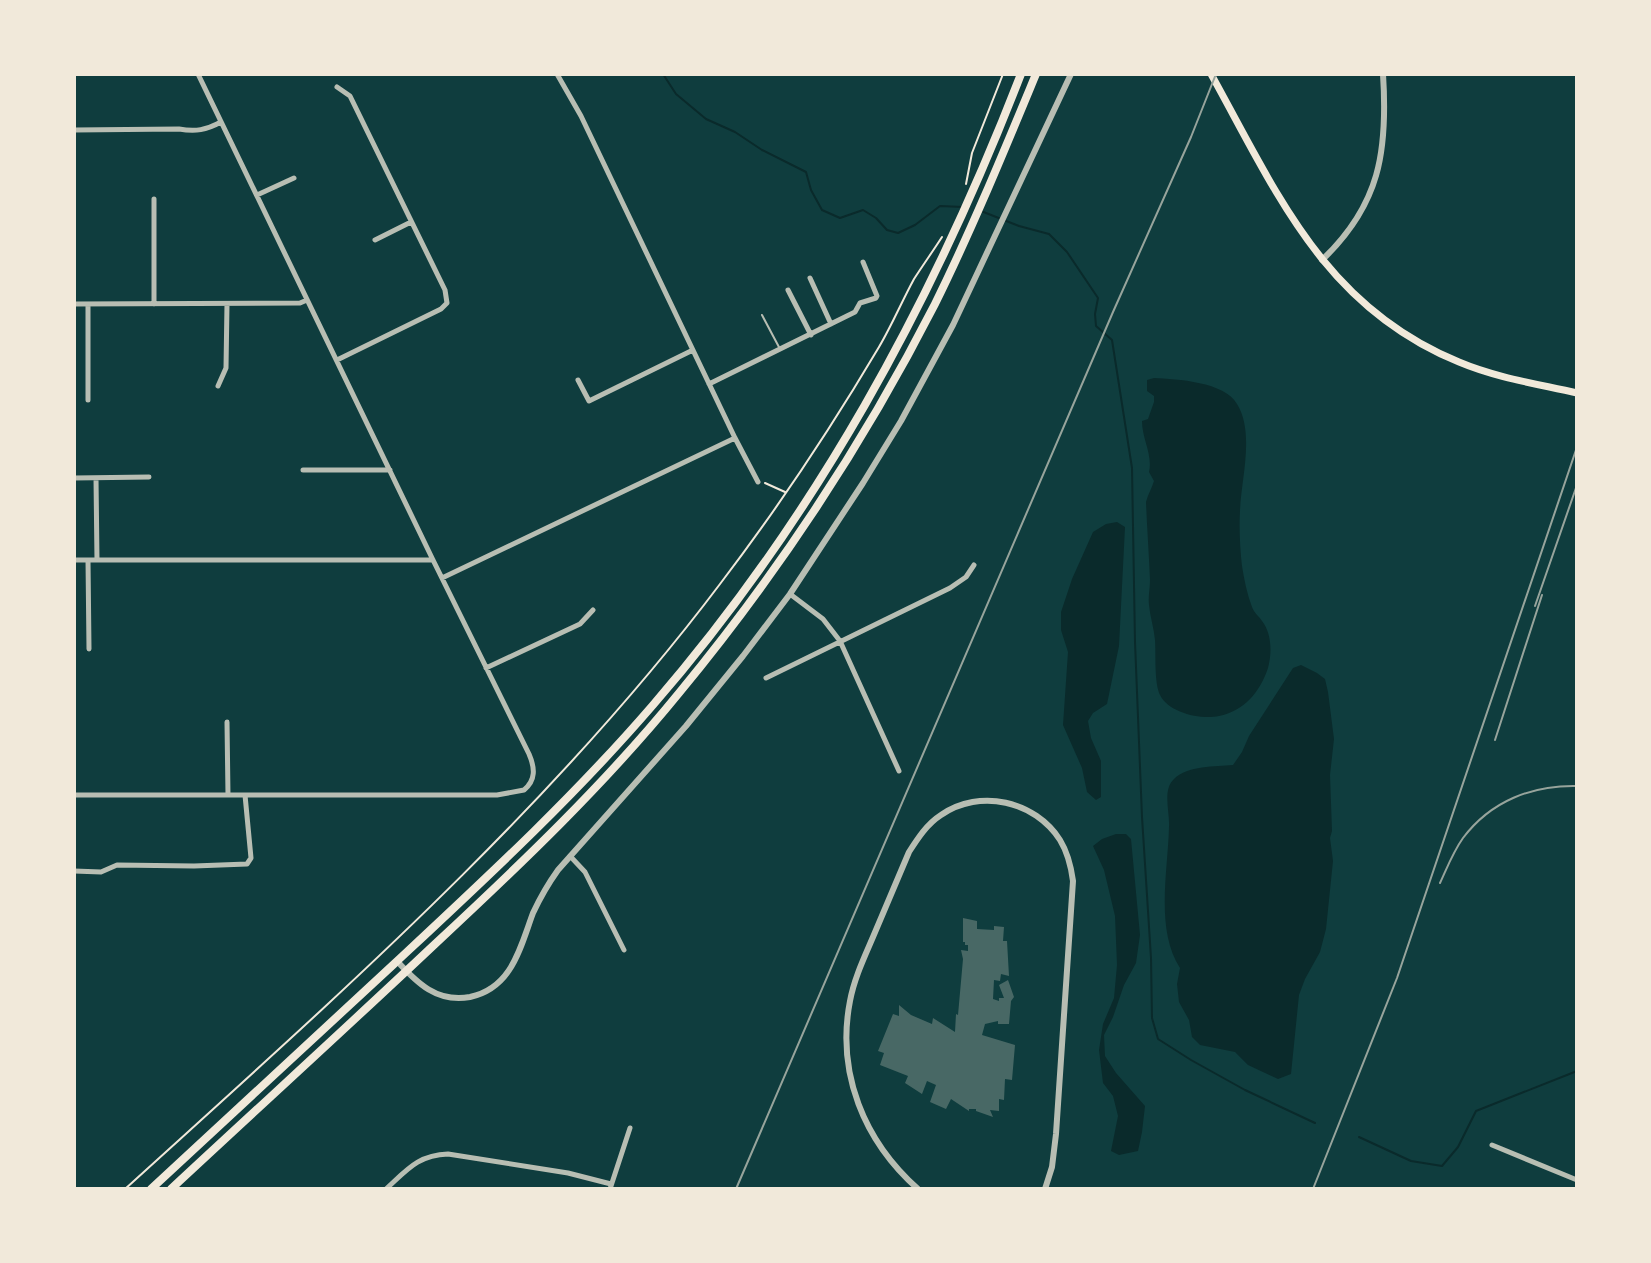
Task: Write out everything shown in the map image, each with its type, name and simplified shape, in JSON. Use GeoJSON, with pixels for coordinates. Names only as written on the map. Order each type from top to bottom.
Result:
{"type":"FeatureCollection","features":[{"type":"Feature","properties":{"kind":"highway"},"geometry":{"type":"LineString","coordinates":[[151,1189],[503,863],[594,771],[654,704],[737,601],[801,509],[894,355],[977,184],[1021,74]]}},
{"type":"Feature","properties":{"kind":"highway"},"geometry":{"type":"LineString","coordinates":[[171,1189],[505,879],[598,785],[678,695],[739,618],[794,542],[868,427],[919,334],[988,190],[1036,74]]}},
{"type":"Feature","properties":{"kind":"main road"},"geometry":{"type":"LineString","coordinates":[[1211,74],[1276,193],[1305,238],[1358,299],[1401,332],[1460,363],[1577,393]]}},
{"type":"Feature","properties":{"kind":"street"},"geometry":{"type":"LineString","coordinates":[[74,795],[497,795],[519,792],[531,783],[533,769],[529,754],[198,74]]}},
{"type":"Feature","properties":{"kind":"street"},"geometry":{"type":"LineString","coordinates":[[557,74],[581,116],[758,482]]}},
{"type":"Feature","properties":{"kind":"street"},"geometry":{"type":"LineString","coordinates":[[397,961],[433,993],[446,998],[481,994],[509,973],[545,888],[686,726],[790,594],[863,483],[953,325],[1071,74]]}},
{"type":"Feature","properties":{"kind":"street"},"geometry":{"type":"LineString","coordinates":[[1322,260],[1355,222],[1371,192],[1379,168],[1385,124],[1383,74]]}},
{"type":"Feature","properties":{"kind":"street"},"geometry":{"type":"LineString","coordinates":[[337,87],[350,96],[445,290],[447,303],[441,309],[337,360]]}},
{"type":"Feature","properties":{"kind":"street"},"geometry":{"type":"LineString","coordinates":[[74,130],[202,131],[221,122]]}},
{"type":"Feature","properties":{"kind":"street"},"geometry":{"type":"LineString","coordinates":[[257,195],[294,178]]}},
{"type":"Feature","properties":{"kind":"street"},"geometry":{"type":"LineString","coordinates":[[154,199],[154,304]]}},
{"type":"Feature","properties":{"kind":"street"},"geometry":{"type":"LineString","coordinates":[[375,240],[411,222]]}},
{"type":"Feature","properties":{"kind":"street"},"geometry":{"type":"LineString","coordinates":[[709,384],[855,312],[860,303],[871,301],[877,296],[863,262]]}},
{"type":"Feature","properties":{"kind":"street"},"geometry":{"type":"LineString","coordinates":[[810,278],[831,324]]}},
{"type":"Feature","properties":{"kind":"street"},"geometry":{"type":"LineString","coordinates":[[788,290],[811,335]]}},
{"type":"Feature","properties":{"kind":"street"},"geometry":{"type":"LineString","coordinates":[[74,304],[300,303],[307,300]]}},
{"type":"Feature","properties":{"kind":"street"},"geometry":{"type":"LineString","coordinates":[[88,304],[88,400]]}},
{"type":"Feature","properties":{"kind":"street"},"geometry":{"type":"LineString","coordinates":[[218,386],[226,368],[227,304]]}},
{"type":"Feature","properties":{"kind":"street"},"geometry":{"type":"LineString","coordinates":[[578,380],[589,401],[693,350]]}},
{"type":"Feature","properties":{"kind":"street"},"geometry":{"type":"LineString","coordinates":[[442,578],[735,438]]}},
{"type":"Feature","properties":{"kind":"street"},"geometry":{"type":"LineString","coordinates":[[303,470],[390,470]]}},
{"type":"Feature","properties":{"kind":"street"},"geometry":{"type":"LineString","coordinates":[[74,478],[149,477]]}},
{"type":"Feature","properties":{"kind":"street"},"geometry":{"type":"LineString","coordinates":[[96,478],[97,560]]}},
{"type":"Feature","properties":{"kind":"street"},"geometry":{"type":"LineString","coordinates":[[74,560],[433,560]]}},
{"type":"Feature","properties":{"kind":"street"},"geometry":{"type":"LineString","coordinates":[[88,560],[89,649]]}},
{"type":"Feature","properties":{"kind":"street"},"geometry":{"type":"LineString","coordinates":[[766,678],[959,583],[974,565]]}},
{"type":"Feature","properties":{"kind":"street"},"geometry":{"type":"LineString","coordinates":[[790,594],[823,619],[840,641],[899,771]]}},
{"type":"Feature","properties":{"kind":"street"},"geometry":{"type":"LineString","coordinates":[[486,668],[580,624],[593,610]]}},
{"type":"Feature","properties":{"kind":"street"},"geometry":{"type":"LineString","coordinates":[[227,722],[228,795]]}},
{"type":"Feature","properties":{"kind":"street"},"geometry":{"type":"LineString","coordinates":[[74,871],[101,872],[117,865],[247,864],[251,858],[245,795]]}},
{"type":"Feature","properties":{"kind":"street"},"geometry":{"type":"LineString","coordinates":[[918,1189],[882,1151],[858,1103],[848,1058],[850,1001],[862,963],[918,837],[953,808],[994,801],[1027,810],[1040,818],[1066,849],[1071,865],[1073,881],[1056,1134],[1052,1167],[1045,1189]]}},
{"type":"Feature","properties":{"kind":"street"},"geometry":{"type":"LineString","coordinates":[[570,856],[585,872],[624,950]]}},
{"type":"Feature","properties":{"kind":"street"},"geometry":{"type":"LineString","coordinates":[[386,1189],[421,1159],[448,1154],[568,1173],[611,1186],[630,1128]]}},
{"type":"Feature","properties":{"kind":"street"},"geometry":{"type":"LineString","coordinates":[[1492,1145],[1577,1180]]}},
{"type":"Feature","properties":{"kind":"lane"},"geometry":{"type":"LineString","coordinates":[[762,315],[780,350]]}},
{"type":"Feature","properties":{"kind":"path"},"geometry":{"type":"LineString","coordinates":[[965,187],[972,153],[1003,74]]}},
{"type":"Feature","properties":{"kind":"path"},"geometry":{"type":"LineString","coordinates":[[125,1189],[354,979],[577,757],[691,622],[786,492],[872,357],[914,279],[943,236]]}},
{"type":"Feature","properties":{"kind":"path"},"geometry":{"type":"LineString","coordinates":[[758,482],[786,492]]}},
{"type":"Feature","properties":{"kind":"water"},"geometry":{"type":"Polygon","coordinates":[[[1147,380],[1200,383],[1222,391],[1237,404],[1245,428],[1246,456],[1240,518],[1242,566],[1252,607],[1268,632],[1270,656],[1265,677],[1256,692],[1236,710],[1219,716],[1203,717],[1178,711],[1164,701],[1157,683],[1149,602],[1146,502],[1154,481],[1149,472],[1150,459],[1142,421],[1148,419],[1154,402],[1154,396],[1147,391],[1147,380]]]}},
{"type":"Feature","properties":{"kind":"water"},"geometry":{"type":"Polygon","coordinates":[[[1117,522],[1125,527],[1119,646],[1107,704],[1093,713],[1088,721],[1091,738],[1101,761],[1101,797],[1096,800],[1087,792],[1082,768],[1063,725],[1068,652],[1061,630],[1061,612],[1093,532],[1117,522]]]}},
{"type":"Feature","properties":{"kind":"water"},"geometry":{"type":"Polygon","coordinates":[[[1301,665],[1325,679],[1328,692],[1334,739],[1330,775],[1333,861],[1326,929],[1320,952],[1299,995],[1291,1074],[1278,1079],[1248,1065],[1235,1052],[1200,1045],[1192,1037],[1189,1020],[1179,1002],[1177,984],[1180,968],[1172,953],[1165,918],[1169,827],[1167,795],[1170,784],[1180,774],[1233,765],[1293,668],[1301,665]]]}},
{"type":"Feature","properties":{"kind":"water"},"geometry":{"type":"Polygon","coordinates":[[[1116,834],[1126,834],[1131,839],[1140,935],[1136,963],[1104,1035],[1105,1056],[1145,1106],[1138,1151],[1119,1155],[1111,1151],[1118,1116],[1113,1096],[1103,1083],[1099,1050],[1103,1024],[1114,998],[1117,965],[1115,916],[1104,870],[1093,846],[1116,834]]]}},
{"type":"Feature","properties":{"kind":"building"},"geometry":{"type":"Polygon","coordinates":[[[963,918],[977,921],[977,929],[1004,927],[1003,941],[1007,941],[1009,976],[1001,974],[1000,981],[994,980],[993,999],[999,1001],[999,998],[1004,998],[999,985],[1008,980],[1014,997],[1009,1024],[998,1024],[998,1021],[985,1024],[982,1035],[1015,1045],[1012,1080],[1005,1079],[1004,1100],[999,1099],[999,1111],[990,1110],[993,1117],[976,1109],[969,1111],[951,1099],[946,1109],[930,1102],[936,1085],[927,1081],[922,1094],[905,1083],[908,1076],[880,1065],[884,1053],[878,1051],[893,1014],[899,1016],[899,1005],[911,1015],[932,1024],[933,1018],[955,1032],[963,959],[961,950],[968,951],[968,945],[963,942],[963,918]]]}},
{"type":"Feature","properties":{"kind":"waterway"},"geometry":{"type":"LineString","coordinates":[[663,74],[676,94],[706,119],[806,172],[822,210],[840,218],[863,210],[887,230],[898,233],[915,225],[940,206],[963,207]]}},
{"type":"Feature","properties":{"kind":"waterway"},"geometry":{"type":"LineString","coordinates":[[981,211],[1049,234],[1067,252],[1098,298],[1096,326],[1112,340],[1132,468],[1142,817],[1152,1018],[1158,1039],[1245,1090],[1315,1123]]}},
{"type":"Feature","properties":{"kind":"waterway"},"geometry":{"type":"LineString","coordinates":[[1359,1137],[1411,1161],[1442,1166],[1458,1147],[1476,1111],[1577,1071]]}},
{"type":"Feature","properties":{"kind":"railway"},"geometry":{"type":"LineString","coordinates":[[736,1189],[1216,74]]}},
{"type":"Feature","properties":{"kind":"railway"},"geometry":{"type":"LineString","coordinates":[[1313,1189],[1397,978],[1577,447]]}},
{"type":"Feature","properties":{"kind":"railway"},"geometry":{"type":"LineString","coordinates":[[1535,606],[1577,485]]}},
{"type":"Feature","properties":{"kind":"railway"},"geometry":{"type":"LineString","coordinates":[[1495,740],[1542,595]]}},
{"type":"Feature","properties":{"kind":"railway"},"geometry":{"type":"LineString","coordinates":[[1440,883],[1463,838],[1486,814],[1529,792],[1577,786]]}}]}
